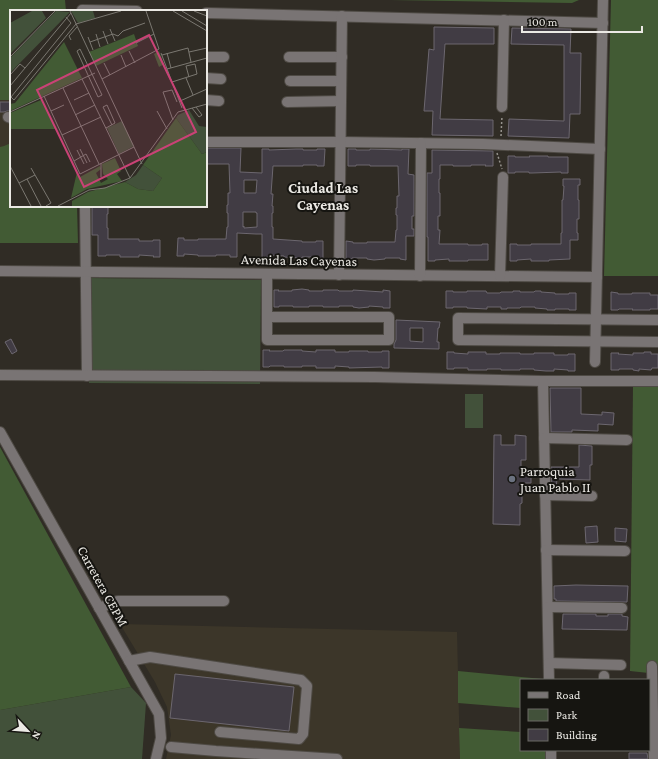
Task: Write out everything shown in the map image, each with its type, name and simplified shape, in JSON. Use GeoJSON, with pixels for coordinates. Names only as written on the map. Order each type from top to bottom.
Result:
{"type":"FeatureCollection","features":[{"type":"Feature","properties":{"kind":"street"},"geometry":{"type":"LineString","coordinates":[[595,362],[603,0]]}},
{"type":"Feature","properties":{"kind":"street"},"geometry":{"type":"LineString","coordinates":[[207,13],[602,23]]}},
{"type":"Feature","properties":{"kind":"street"},"geometry":{"type":"LineString","coordinates":[[339,275],[342,16]]}},
{"type":"Feature","properties":{"kind":"street"},"geometry":{"type":"LineString","coordinates":[[502,107],[504,20]]}},
{"type":"Feature","properties":{"kind":"street"},"geometry":{"type":"LineString","coordinates":[[207,57],[224,57]]}},
{"type":"Feature","properties":{"kind":"street"},"geometry":{"type":"LineString","coordinates":[[289,57],[342,57]]}},
{"type":"Feature","properties":{"kind":"street"},"geometry":{"type":"LineString","coordinates":[[207,78],[221,79]]}},
{"type":"Feature","properties":{"kind":"street"},"geometry":{"type":"LineString","coordinates":[[290,81],[341,81]]}},
{"type":"Feature","properties":{"kind":"street"},"geometry":{"type":"LineString","coordinates":[[207,100],[219,101]]}},
{"type":"Feature","properties":{"kind":"street"},"geometry":{"type":"LineString","coordinates":[[287,102],[341,101]]}},
{"type":"Feature","properties":{"kind":"street"},"geometry":{"type":"LineString","coordinates":[[207,142],[483,144],[600,149]]}},
{"type":"Feature","properties":{"kind":"street"},"geometry":{"type":"LineString","coordinates":[[420,276],[421,143]]}},
{"type":"Feature","properties":{"kind":"street"},"geometry":{"type":"LineString","coordinates":[[500,276],[503,177]]}},
{"type":"Feature","properties":{"kind":"street"},"geometry":{"type":"LineString","coordinates":[[85,207],[87,376]]}},
{"type":"Feature","properties":{"kind":"street","name":"Avenida Las Cayenas"},"geometry":{"type":"LineString","coordinates":[[0,271],[597,277]]}},
{"type":"Feature","properties":{"kind":"street"},"geometry":{"type":"LineString","coordinates":[[267,274],[267,317],[267,340],[389,340],[389,317],[267,317]]}},
{"type":"Feature","properties":{"kind":"street"},"geometry":{"type":"LineString","coordinates":[[658,320],[458,318],[458,340],[658,342]]}},
{"type":"Feature","properties":{"kind":"street"},"geometry":{"type":"LineString","coordinates":[[0,375],[375,377],[543,381],[658,381]]}},
{"type":"Feature","properties":{"kind":"street"},"geometry":{"type":"LineString","coordinates":[[543,381],[549,679]]}},
{"type":"Feature","properties":{"kind":"street","name":"Carretera CEPM"},"geometry":{"type":"LineString","coordinates":[[0,432],[159,714],[161,738],[156,759]]}},
{"type":"Feature","properties":{"kind":"street"},"geometry":{"type":"LineString","coordinates":[[544,438],[627,440]]}},
{"type":"Feature","properties":{"kind":"street"},"geometry":{"type":"LineString","coordinates":[[545,495],[592,496]]}},
{"type":"Feature","properties":{"kind":"street"},"geometry":{"type":"LineString","coordinates":[[546,550],[625,552]]}},
{"type":"Feature","properties":{"kind":"street"},"geometry":{"type":"LineString","coordinates":[[99,608],[118,601],[224,601]]}},
{"type":"Feature","properties":{"kind":"street"},"geometry":{"type":"LineString","coordinates":[[548,607],[622,608]]}},
{"type":"Feature","properties":{"kind":"street"},"geometry":{"type":"LineString","coordinates":[[129,661],[150,656],[301,680],[307,686],[303,734],[299,739],[220,732]]}},
{"type":"Feature","properties":{"kind":"street"},"geometry":{"type":"LineString","coordinates":[[549,663],[621,665]]}},
{"type":"Feature","properties":{"kind":"street"},"geometry":{"type":"LineString","coordinates":[[652,666],[655,689],[656,731],[654,759]]}},
{"type":"Feature","properties":{"kind":"street"},"geometry":{"type":"LineString","coordinates":[[171,747],[215,755],[337,759]]}},
{"type":"Feature","properties":{"kind":"shaded area"},"geometry":{"type":"Polygon","coordinates":[[[0,100],[10,100],[10,144],[4,147],[0,147],[0,100]]]}},
{"type":"Feature","properties":{"kind":"shaded area"},"geometry":{"type":"Polygon","coordinates":[[[120,624],[457,632],[460,759],[166,759],[171,735],[167,707],[155,682],[120,624]]]}},
{"type":"Feature","properties":{"kind":"green space"},"geometry":{"type":"Polygon","coordinates":[[[0,0],[65,0],[66,10],[10,10],[10,100],[0,100],[0,0]]]}},
{"type":"Feature","properties":{"kind":"green space"},"geometry":{"type":"Polygon","coordinates":[[[390,0],[579,0],[572,3],[390,0]]]}},
{"type":"Feature","properties":{"kind":"green space"},"geometry":{"type":"Polygon","coordinates":[[[611,0],[658,0],[658,276],[604,276],[611,0]]]}},
{"type":"Feature","properties":{"kind":"green space"},"geometry":{"type":"Polygon","coordinates":[[[10,143],[10,207],[77,207],[78,243],[0,243],[0,147],[10,143]]]}},
{"type":"Feature","properties":{"kind":"green space"},"geometry":{"type":"Polygon","coordinates":[[[90,278],[261,280],[260,384],[89,383],[90,278]]]}},
{"type":"Feature","properties":{"kind":"green space"},"geometry":{"type":"Polygon","coordinates":[[[633,387],[658,387],[658,674],[630,671],[633,387]]]}},
{"type":"Feature","properties":{"kind":"green space"},"geometry":{"type":"Polygon","coordinates":[[[465,394],[483,394],[483,428],[465,428],[465,394]]]}},
{"type":"Feature","properties":{"kind":"green space"},"geometry":{"type":"Polygon","coordinates":[[[0,447],[131,687],[0,710],[0,447]]]}},
{"type":"Feature","properties":{"kind":"green space"},"geometry":{"type":"Polygon","coordinates":[[[458,671],[543,679],[520,679],[520,708],[458,703],[458,671]]]}},
{"type":"Feature","properties":{"kind":"green space"},"geometry":{"type":"Polygon","coordinates":[[[131,687],[146,703],[142,759],[0,759],[0,710],[131,687]]]}},
{"type":"Feature","properties":{"kind":"green space"},"geometry":{"type":"Polygon","coordinates":[[[459,728],[520,732],[520,751],[545,751],[545,759],[460,759],[459,728]]]}},
{"type":"Feature","properties":{"kind":"building"},"geometry":{"type":"Polygon","coordinates":[[[434,27],[494,28],[494,44],[445,44],[440,119],[493,120],[493,136],[432,135],[433,111],[424,111],[429,49],[434,50],[434,27]]]}},
{"type":"Feature","properties":{"kind":"building"},"geometry":{"type":"Polygon","coordinates":[[[512,28],[571,29],[570,53],[581,53],[580,114],[570,114],[569,138],[508,136],[509,119],[564,121],[564,45],[511,44],[512,28]]]}},
{"type":"Feature","properties":{"kind":"building"},"geometry":{"type":"Polygon","coordinates":[[[0,102],[10,102],[10,111],[0,112],[0,102]]]}},
{"type":"Feature","properties":{"kind":"building"},"geometry":{"type":"Polygon","coordinates":[[[207,148],[241,148],[240,172],[262,173],[262,149],[325,149],[324,166],[273,166],[271,194],[273,194],[273,239],[302,242],[323,241],[323,258],[284,257],[270,255],[270,257],[262,257],[262,234],[237,233],[237,257],[230,257],[230,255],[198,256],[184,254],[184,256],[177,256],[178,238],[184,238],[184,240],[226,239],[228,227],[228,193],[230,193],[229,164],[207,164],[207,148]],[[244,180],[244,193],[256,193],[257,180],[244,180]],[[243,212],[244,228],[257,227],[256,212],[243,212]]]}},
{"type":"Feature","properties":{"kind":"building"},"geometry":{"type":"Polygon","coordinates":[[[348,149],[409,149],[408,174],[414,175],[414,216],[412,216],[412,229],[414,229],[414,236],[406,236],[406,260],[400,258],[374,260],[367,258],[346,259],[346,241],[353,243],[395,242],[397,230],[397,196],[399,196],[398,166],[348,166],[348,149]]]}},
{"type":"Feature","properties":{"kind":"building"},"geometry":{"type":"Polygon","coordinates":[[[432,150],[493,151],[493,166],[440,165],[439,179],[439,244],[488,244],[488,260],[449,261],[449,259],[428,261],[427,173],[432,173],[432,150]]]}},
{"type":"Feature","properties":{"kind":"building"},"geometry":{"type":"Polygon","coordinates":[[[508,156],[568,157],[568,173],[508,173],[508,156]]]}},
{"type":"Feature","properties":{"kind":"building"},"geometry":{"type":"Polygon","coordinates":[[[563,179],[580,179],[580,185],[578,185],[578,240],[570,240],[570,259],[531,261],[531,259],[510,261],[510,244],[561,244],[562,200],[564,186],[563,179]]]}},
{"type":"Feature","properties":{"kind":"building"},"geometry":{"type":"Polygon","coordinates":[[[92,207],[108,207],[108,239],[139,239],[139,241],[160,240],[160,257],[139,255],[139,257],[120,257],[120,255],[98,256],[98,235],[92,235],[92,207]]]}},
{"type":"Feature","properties":{"kind":"building"},"geometry":{"type":"Polygon","coordinates":[[[302,289],[309,291],[390,291],[390,308],[369,306],[359,308],[353,306],[274,307],[274,290],[292,291],[302,289]]]}},
{"type":"Feature","properties":{"kind":"building"},"geometry":{"type":"Polygon","coordinates":[[[446,291],[486,291],[487,293],[500,293],[513,291],[541,291],[555,294],[576,293],[576,310],[547,310],[535,307],[507,309],[501,309],[501,307],[487,307],[487,309],[467,307],[446,308],[446,291]]]}},
{"type":"Feature","properties":{"kind":"building"},"geometry":{"type":"Polygon","coordinates":[[[611,292],[618,294],[650,293],[650,295],[658,295],[658,309],[611,310],[611,292]]]}},
{"type":"Feature","properties":{"kind":"building"},"geometry":{"type":"Polygon","coordinates":[[[396,320],[440,322],[437,342],[439,342],[439,349],[394,348],[396,340],[396,320]],[[410,328],[410,341],[423,342],[423,328],[410,328]]]}},
{"type":"Feature","properties":{"kind":"building"},"geometry":{"type":"Polygon","coordinates":[[[11,339],[17,351],[12,354],[5,342],[11,339]]]}},
{"type":"Feature","properties":{"kind":"building"},"geometry":{"type":"Polygon","coordinates":[[[263,350],[302,350],[316,352],[316,350],[335,350],[335,352],[389,351],[389,368],[349,368],[335,366],[335,368],[316,368],[316,366],[263,367],[263,350]]]}},
{"type":"Feature","properties":{"kind":"building"},"geometry":{"type":"Polygon","coordinates":[[[447,352],[468,354],[468,352],[486,352],[486,354],[575,354],[575,371],[554,369],[554,371],[534,369],[447,369],[447,352]]]}},
{"type":"Feature","properties":{"kind":"building"},"geometry":{"type":"Polygon","coordinates":[[[644,352],[658,354],[658,368],[652,368],[651,370],[639,369],[639,371],[633,369],[611,370],[611,353],[633,355],[633,353],[644,352]]]}},
{"type":"Feature","properties":{"kind":"building"},"geometry":{"type":"Polygon","coordinates":[[[550,388],[581,388],[581,414],[602,415],[602,412],[614,413],[613,425],[598,424],[598,431],[572,430],[572,432],[551,432],[550,388]]]}},
{"type":"Feature","properties":{"kind":"building","name":"Parroquia Juan Pablo II"},"geometry":{"type":"Polygon","coordinates":[[[494,435],[501,435],[501,445],[515,445],[515,435],[526,436],[526,460],[521,460],[521,474],[531,474],[531,483],[522,483],[520,525],[493,524],[494,435]]]}},
{"type":"Feature","properties":{"kind":"building"},"geometry":{"type":"Polygon","coordinates":[[[579,445],[592,446],[590,480],[557,479],[556,489],[552,489],[551,467],[579,467],[579,445]]]}},
{"type":"Feature","properties":{"kind":"building"},"geometry":{"type":"Polygon","coordinates":[[[597,526],[598,542],[586,543],[585,527],[597,526]]]}},
{"type":"Feature","properties":{"kind":"building"},"geometry":{"type":"Polygon","coordinates":[[[615,528],[627,529],[626,542],[615,541],[615,528]]]}},
{"type":"Feature","properties":{"kind":"building"},"geometry":{"type":"Polygon","coordinates":[[[554,586],[628,586],[627,602],[556,601],[556,599],[554,599],[554,586]]]}},
{"type":"Feature","properties":{"kind":"building"},"geometry":{"type":"Polygon","coordinates":[[[563,614],[596,614],[596,616],[608,616],[608,614],[622,614],[622,616],[628,617],[627,630],[562,629],[563,614]]]}},
{"type":"Feature","properties":{"kind":"building"},"geometry":{"type":"Polygon","coordinates":[[[175,674],[294,687],[289,731],[170,718],[175,674]]]}},
{"type":"Feature","properties":{"kind":"building"},"geometry":{"type":"Polygon","coordinates":[[[629,753],[647,753],[648,759],[629,759],[629,753]]]}},
{"type":"Feature","properties":{"kind":"place","name":"Parroquia Juan Pablo II"},"geometry":{"type":"Point","coordinates":[512,479]}},
{"type":"Feature","properties":{"kind":"district","name":"Ciudad Las Cayenas"},"geometry":{"type":"Point","coordinates":[323,196]}}]}
